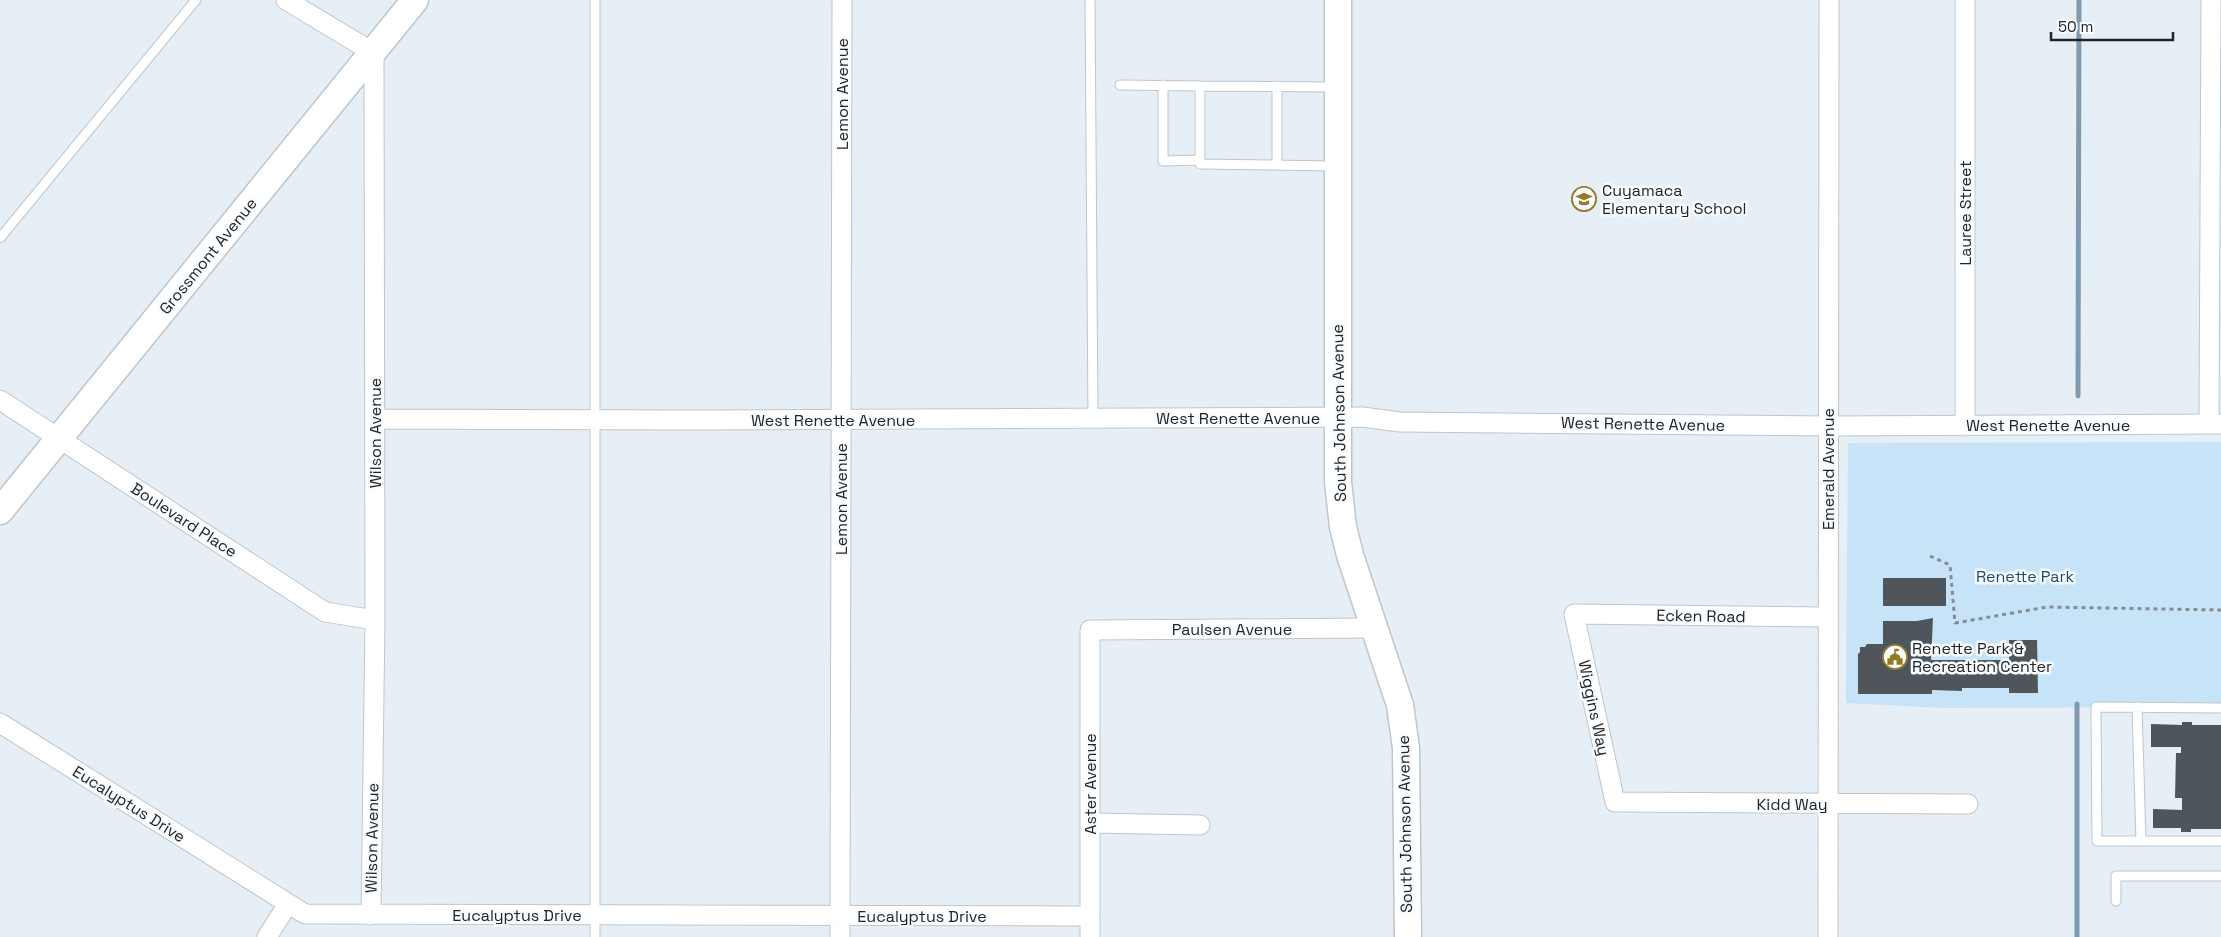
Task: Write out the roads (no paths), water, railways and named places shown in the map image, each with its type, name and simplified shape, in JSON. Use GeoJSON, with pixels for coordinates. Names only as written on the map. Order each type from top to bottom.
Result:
{"type":"FeatureCollection","features":[{"type":"Feature","properties":{"kind":"street"},"geometry":{"type":"LineString","coordinates":[[286,0],[374,53]]}},
{"type":"Feature","properties":{"kind":"street","name":"Grossmont Avenue"},"geometry":{"type":"LineString","coordinates":[[0,511],[374,53],[415,0]]}},
{"type":"Feature","properties":{"kind":"street","name":"Lemon Avenue"},"geometry":{"type":"LineString","coordinates":[[840,937],[842,0]]}},
{"type":"Feature","properties":{"kind":"street","name":"South Johnson Avenue"},"geometry":{"type":"LineString","coordinates":[[1338,0],[1338,482],[1343,527],[1400,705],[1406,748],[1408,937]]}},
{"type":"Feature","properties":{"kind":"street","name":"Emerald Avenue"},"geometry":{"type":"LineString","coordinates":[[1828,0],[1828,937]]}},
{"type":"Feature","properties":{"kind":"street","name":"Lauree Street"},"geometry":{"type":"LineString","coordinates":[[1965,0],[1965,426]]}},
{"type":"Feature","properties":{"kind":"street"},"geometry":{"type":"LineString","coordinates":[[2211,0],[2215,424]]}},
{"type":"Feature","properties":{"kind":"street","name":"Wilson Avenue"},"geometry":{"type":"LineString","coordinates":[[371,915],[375,620],[374,53]]}},
{"type":"Feature","properties":{"kind":"street","name":"Boulevard Place"},"geometry":{"type":"LineString","coordinates":[[0,400],[325,612],[375,620]]}},
{"type":"Feature","properties":{"kind":"street","name":"West Renette Avenue"},"geometry":{"type":"LineString","coordinates":[[375,419],[1362,417],[1400,422],[1828,426],[2215,424]]}},
{"type":"Feature","properties":{"kind":"street","name":"Ecken Road"},"geometry":{"type":"LineString","coordinates":[[1574,614],[1828,617]]}},
{"type":"Feature","properties":{"kind":"street","name":"Wiggins Way"},"geometry":{"type":"LineString","coordinates":[[1574,614],[1615,802]]}},
{"type":"Feature","properties":{"kind":"street","name":"Paulsen Avenue"},"geometry":{"type":"LineString","coordinates":[[1090,630],[1374,628]]}},
{"type":"Feature","properties":{"kind":"street","name":"Aster Avenue"},"geometry":{"type":"LineString","coordinates":[[1090,630],[1090,937]]}},
{"type":"Feature","properties":{"kind":"street","name":"Eucalyptus Drive"},"geometry":{"type":"LineString","coordinates":[[0,723],[305,914],[1090,916]]}},
{"type":"Feature","properties":{"kind":"street","name":"Kidd Way"},"geometry":{"type":"LineString","coordinates":[[1615,802],[1968,804]]}},
{"type":"Feature","properties":{"kind":"street"},"geometry":{"type":"LineString","coordinates":[[1090,823],[1200,825]]}},
{"type":"Feature","properties":{"kind":"street"},"geometry":{"type":"LineString","coordinates":[[268,937],[288,904]]}},
{"type":"Feature","properties":{"kind":"lane"},"geometry":{"type":"LineString","coordinates":[[0,238],[196,0]]}},
{"type":"Feature","properties":{"kind":"lane"},"geometry":{"type":"LineString","coordinates":[[595,0],[595,937]]}},
{"type":"Feature","properties":{"kind":"lane"},"geometry":{"type":"LineString","coordinates":[[1090,0],[1093,419]]}},
{"type":"Feature","properties":{"kind":"lane"},"geometry":{"type":"LineString","coordinates":[[1120,85],[1338,87]]}},
{"type":"Feature","properties":{"kind":"lane"},"geometry":{"type":"LineString","coordinates":[[1163,85],[1163,161],[1200,160]]}},
{"type":"Feature","properties":{"kind":"lane"},"geometry":{"type":"LineString","coordinates":[[1200,86],[1200,164],[1338,166]]}},
{"type":"Feature","properties":{"kind":"lane"},"geometry":{"type":"LineString","coordinates":[[1277,86],[1277,165]]}},
{"type":"Feature","properties":{"kind":"lane"},"geometry":{"type":"LineString","coordinates":[[2221,708],[2096,707],[2097,841],[2221,841]]}},
{"type":"Feature","properties":{"kind":"lane"},"geometry":{"type":"LineString","coordinates":[[2137,707],[2141,841]]}},
{"type":"Feature","properties":{"kind":"lane"},"geometry":{"type":"LineString","coordinates":[[2116,901],[2116,876],[2221,876]]}},
{"type":"Feature","properties":{"kind":"waterway"},"geometry":{"type":"LineString","coordinates":[[2078,396],[2079,0]]}},
{"type":"Feature","properties":{"kind":"waterway"},"geometry":{"type":"LineString","coordinates":[[2077,704],[2077,937]]}},
{"type":"Feature","properties":{"kind":"place","name":"Cuyamaca Elementary School"},"geometry":{"type":"Point","coordinates":[1584,199]}},
{"type":"Feature","properties":{"kind":"place","name":"Renette Park & Recreation Center"},"geometry":{"type":"Point","coordinates":[1895,657]}},
{"type":"Feature","properties":{"kind":"park label","name":"Renette Park"},"geometry":{"type":"Point","coordinates":[2025,576]}}]}
